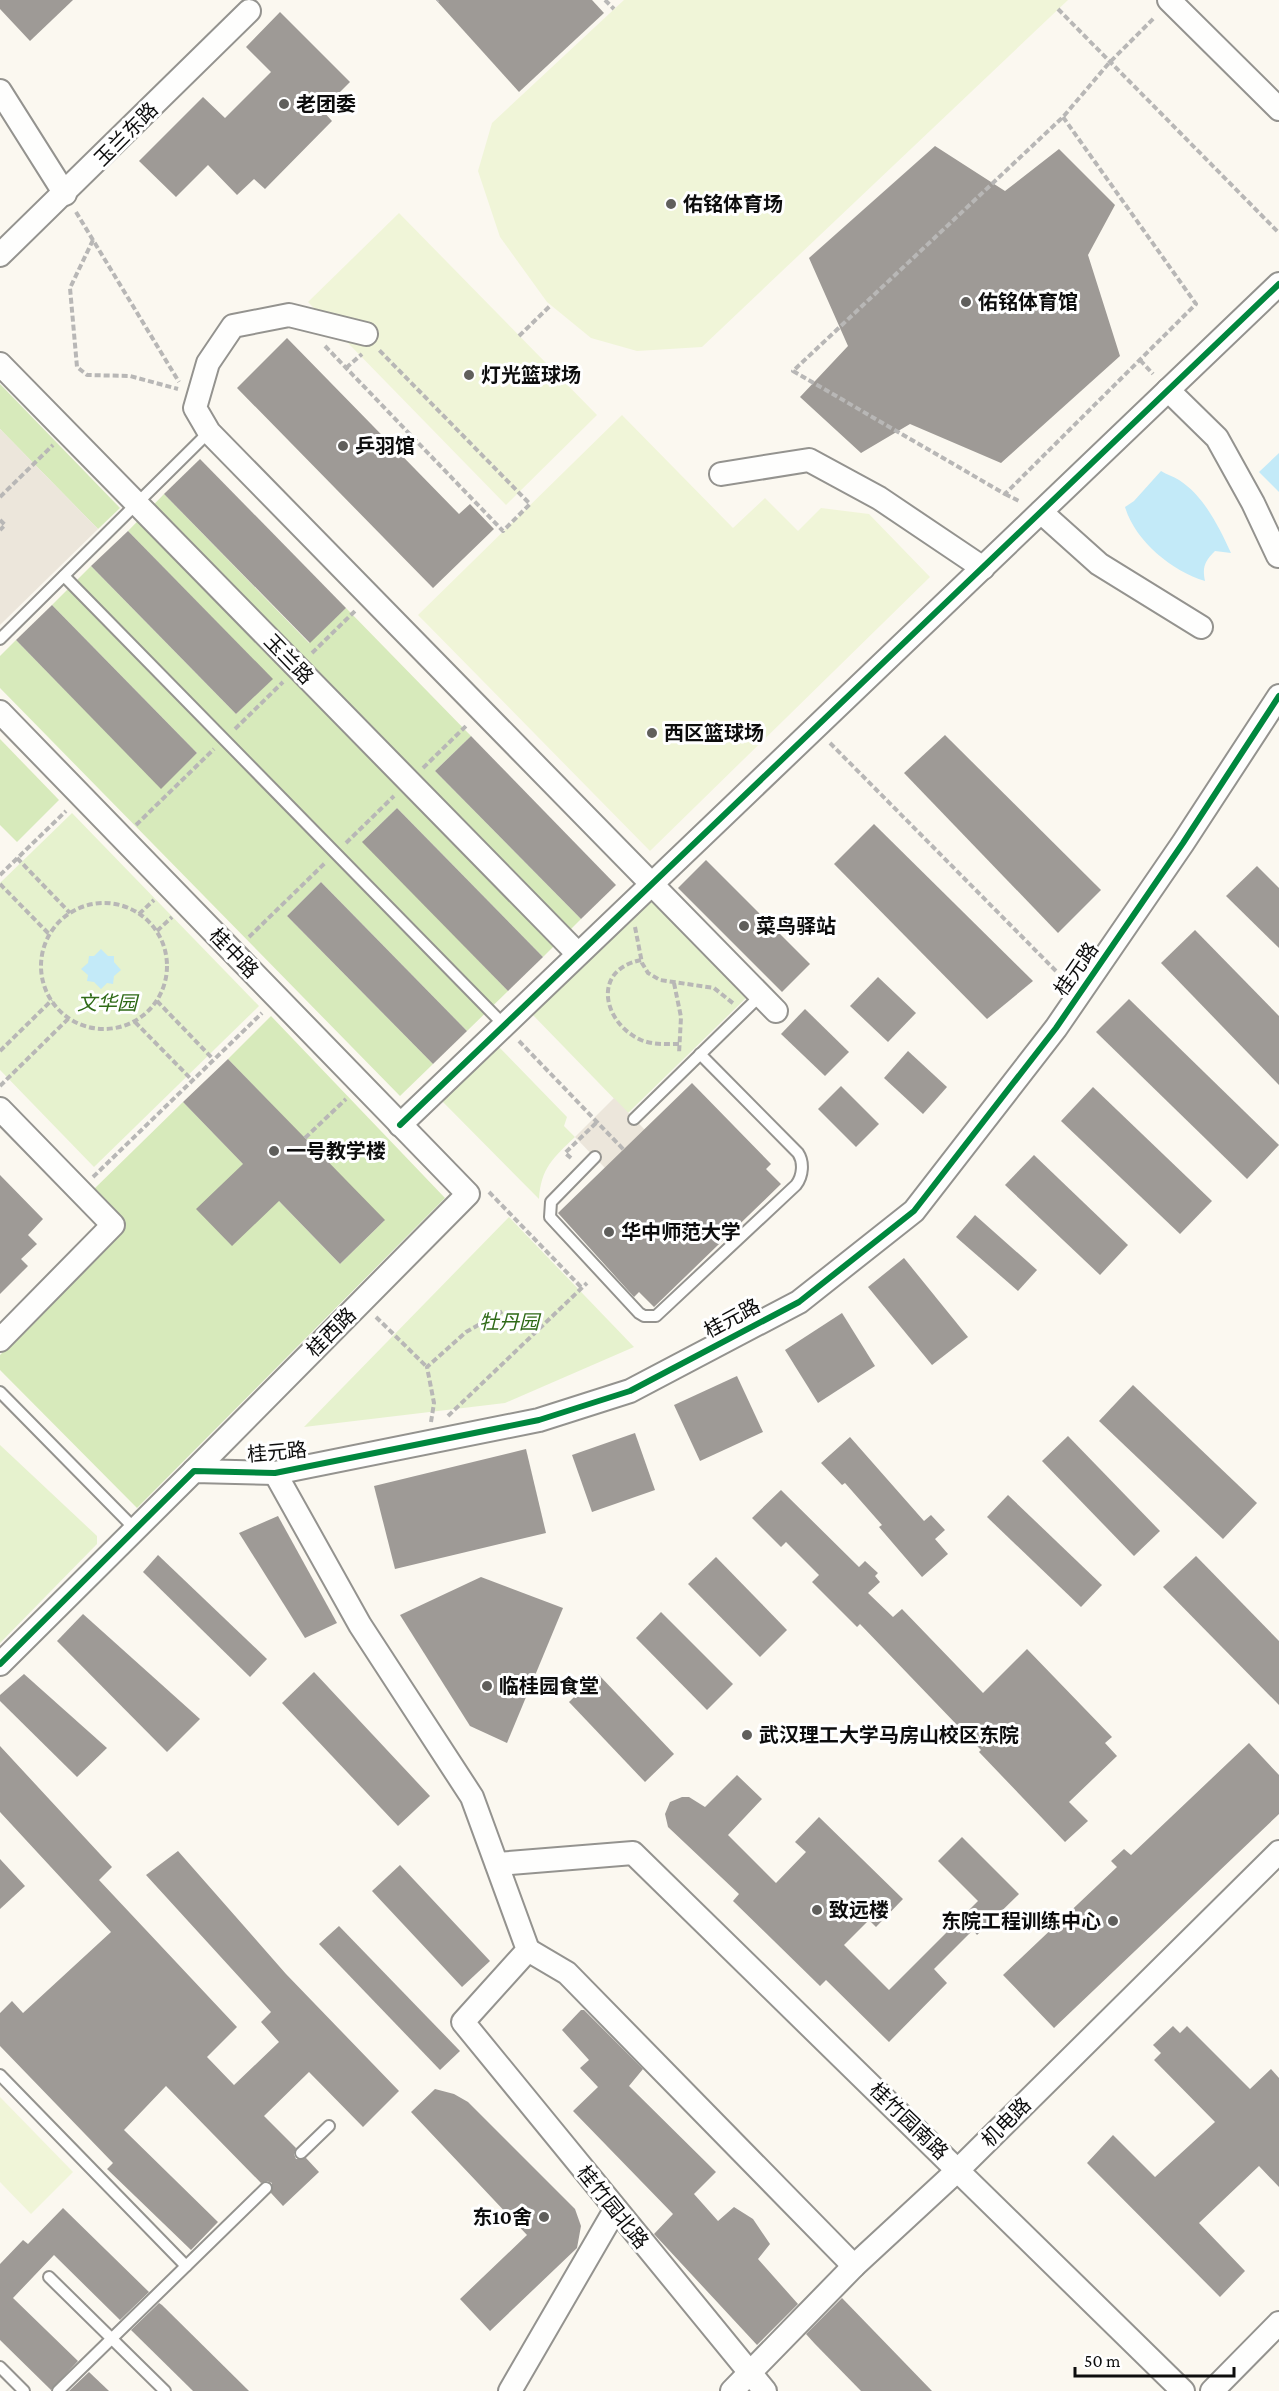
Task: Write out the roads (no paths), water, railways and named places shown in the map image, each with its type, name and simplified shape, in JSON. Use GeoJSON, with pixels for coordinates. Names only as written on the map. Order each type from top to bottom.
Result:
{"type":"FeatureCollection","features":[{"type":"Feature","properties":{"kind":"street"},"geometry":{"type":"LineString","coordinates":[[1170,1],[1279,109]]}},
{"type":"Feature","properties":{"kind":"street","name":"玉兰东路"},"geometry":{"type":"LineString","coordinates":[[0,255],[65,194],[249,11]]}},
{"type":"Feature","properties":{"kind":"street"},"geometry":{"type":"LineString","coordinates":[[0,91],[65,194]]}},
{"type":"Feature","properties":{"kind":"street"},"geometry":{"type":"LineString","coordinates":[[400,1125],[1279,284]]}},
{"type":"Feature","properties":{"kind":"street"},"geometry":{"type":"LineString","coordinates":[[369,339],[289,315],[233,326],[208,363],[195,408],[209,432],[768,1003]]}},
{"type":"Feature","properties":{"kind":"street","name":"玉兰路"},"geometry":{"type":"LineString","coordinates":[[0,364],[578,954]]}},
{"type":"Feature","properties":{"kind":"street"},"geometry":{"type":"LineString","coordinates":[[1168,390],[1217,438],[1253,503],[1278,556]]}},
{"type":"Feature","properties":{"kind":"street"},"geometry":{"type":"LineString","coordinates":[[721,474],[809,460],[879,498],[983,568]]}},
{"type":"Feature","properties":{"kind":"street"},"geometry":{"type":"LineString","coordinates":[[1041,512],[1099,564],[1201,627]]}},
{"type":"Feature","properties":{"kind":"street","name":"桂元路"},"geometry":{"type":"LineString","coordinates":[[194,1471],[274,1473],[539,1420],[630,1391],[799,1302],[914,1211],[1056,1028],[1183,843],[1279,696]]}},
{"type":"Feature","properties":{"kind":"street","name":"桂中路"},"geometry":{"type":"LineString","coordinates":[[0,712],[468,1194]]}},
{"type":"Feature","properties":{"kind":"street"},"geometry":{"type":"LineString","coordinates":[[0,1109],[113,1225],[0,1340]]}},
{"type":"Feature","properties":{"kind":"street","name":"桂西路"},"geometry":{"type":"LineString","coordinates":[[194,1471],[468,1194]]}},
{"type":"Feature","properties":{"kind":"street"},"geometry":{"type":"LineString","coordinates":[[0,1664],[194,1471]]}},
{"type":"Feature","properties":{"kind":"street"},"geometry":{"type":"LineString","coordinates":[[274,1473],[360,1626],[472,1797],[528,1950],[567,1973],[854,2266]]}},
{"type":"Feature","properties":{"kind":"street","name":"机电路"},"geometry":{"type":"LineString","coordinates":[[732,2391],[854,2266],[959,2169],[1279,1852]]}},
{"type":"Feature","properties":{"kind":"street","name":"桂竹园南路"},"geometry":{"type":"LineString","coordinates":[[497,1864],[633,1853],[959,2169],[1183,2391]]}},
{"type":"Feature","properties":{"kind":"street","name":"桂竹园北路"},"geometry":{"type":"LineString","coordinates":[[528,1950],[463,2022],[765,2391]]}},
{"type":"Feature","properties":{"kind":"street"},"geometry":{"type":"LineString","coordinates":[[510,2391],[615,2210]]}},
{"type":"Feature","properties":{"kind":"street"},"geometry":{"type":"LineString","coordinates":[[1212,2391],[1279,2324]]}},
{"type":"Feature","properties":{"kind":"lane"},"geometry":{"type":"LineString","coordinates":[[0,639],[209,432]]}},
{"type":"Feature","properties":{"kind":"lane"},"geometry":{"type":"LineString","coordinates":[[64,576],[504,1025]]}},
{"type":"Feature","properties":{"kind":"lane"},"geometry":{"type":"LineString","coordinates":[[634,1119],[743,1013],[768,1003]]}},
{"type":"Feature","properties":{"kind":"lane"},"geometry":{"type":"LineString","coordinates":[[595,1157],[551,1202],[550,1217],[639,1313],[644,1316],[656,1316],[779,1201],[800,1177],[802,1161],[798,1153],[700,1054]]}},
{"type":"Feature","properties":{"kind":"lane"},"geometry":{"type":"LineString","coordinates":[[0,1392],[136,1530]]}},
{"type":"Feature","properties":{"kind":"lane"},"geometry":{"type":"LineString","coordinates":[[0,2075],[186,2266]]}},
{"type":"Feature","properties":{"kind":"lane"},"geometry":{"type":"LineString","coordinates":[[301,2153],[329,2126]]}},
{"type":"Feature","properties":{"kind":"lane"},"geometry":{"type":"LineString","coordinates":[[58,2391],[266,2188]]}},
{"type":"Feature","properties":{"kind":"lane"},"geometry":{"type":"LineString","coordinates":[[49,2277],[165,2391]]}},
{"type":"Feature","properties":{"kind":"lane"},"geometry":{"type":"LineString","coordinates":[[0,2367],[24,2391]]}},
{"type":"Feature","properties":{"kind":"water"},"geometry":{"type":"Polygon","coordinates":[[[1279,453],[1279,492],[1259,472],[1279,453]]]}},
{"type":"Feature","properties":{"kind":"water"},"geometry":{"type":"Polygon","coordinates":[[[1161,471],[1179,480],[1196,494],[1216,523],[1231,553],[1215,551],[1204,568],[1205,581],[1180,570],[1156,553],[1137,532],[1130,520],[1125,507],[1134,501],[1161,471]]]}},
{"type":"Feature","properties":{"kind":"water"},"geometry":{"type":"Polygon","coordinates":[[[101,949],[108,956],[114,956],[114,962],[121,970],[114,976],[113,984],[107,983],[101,989],[94,982],[87,981],[88,975],[81,969],[88,963],[89,956],[94,956],[101,949]]]}},
{"type":"Feature","properties":{"kind":"place","name":"老团委"},"geometry":{"type":"Point","coordinates":[284,104]}},
{"type":"Feature","properties":{"kind":"place","name":"佑铭体育场"},"geometry":{"type":"Point","coordinates":[671,204]}},
{"type":"Feature","properties":{"kind":"place","name":"佑铭体育馆"},"geometry":{"type":"Point","coordinates":[966,302]}},
{"type":"Feature","properties":{"kind":"place","name":"灯光篮球场"},"geometry":{"type":"Point","coordinates":[469,375]}},
{"type":"Feature","properties":{"kind":"place","name":"乒羽馆"},"geometry":{"type":"Point","coordinates":[343,446]}},
{"type":"Feature","properties":{"kind":"place","name":"西区篮球场"},"geometry":{"type":"Point","coordinates":[652,733]}},
{"type":"Feature","properties":{"kind":"place","name":"菜鸟驿站"},"geometry":{"type":"Point","coordinates":[744,926]}},
{"type":"Feature","properties":{"kind":"place","name":"一号教学楼"},"geometry":{"type":"Point","coordinates":[274,1151]}},
{"type":"Feature","properties":{"kind":"place","name":"华中师范大学"},"geometry":{"type":"Point","coordinates":[609,1232]}},
{"type":"Feature","properties":{"kind":"place","name":"临桂园食堂"},"geometry":{"type":"Point","coordinates":[487,1686]}},
{"type":"Feature","properties":{"kind":"place","name":"武汉理工大学马房山校区东院"},"geometry":{"type":"Point","coordinates":[747,1735]}},
{"type":"Feature","properties":{"kind":"place","name":"致远楼"},"geometry":{"type":"Point","coordinates":[817,1910]}},
{"type":"Feature","properties":{"kind":"place","name":"东院工程训练中心"},"geometry":{"type":"Point","coordinates":[1113,1921]}},
{"type":"Feature","properties":{"kind":"place","name":"东10舍"},"geometry":{"type":"Point","coordinates":[544,2217]}},
{"type":"Feature","properties":{"kind":"park label","name":"文华园"},"geometry":{"type":"Point","coordinates":[107,1003]}},
{"type":"Feature","properties":{"kind":"park label","name":"牡丹园"},"geometry":{"type":"Point","coordinates":[509,1322]}}]}
